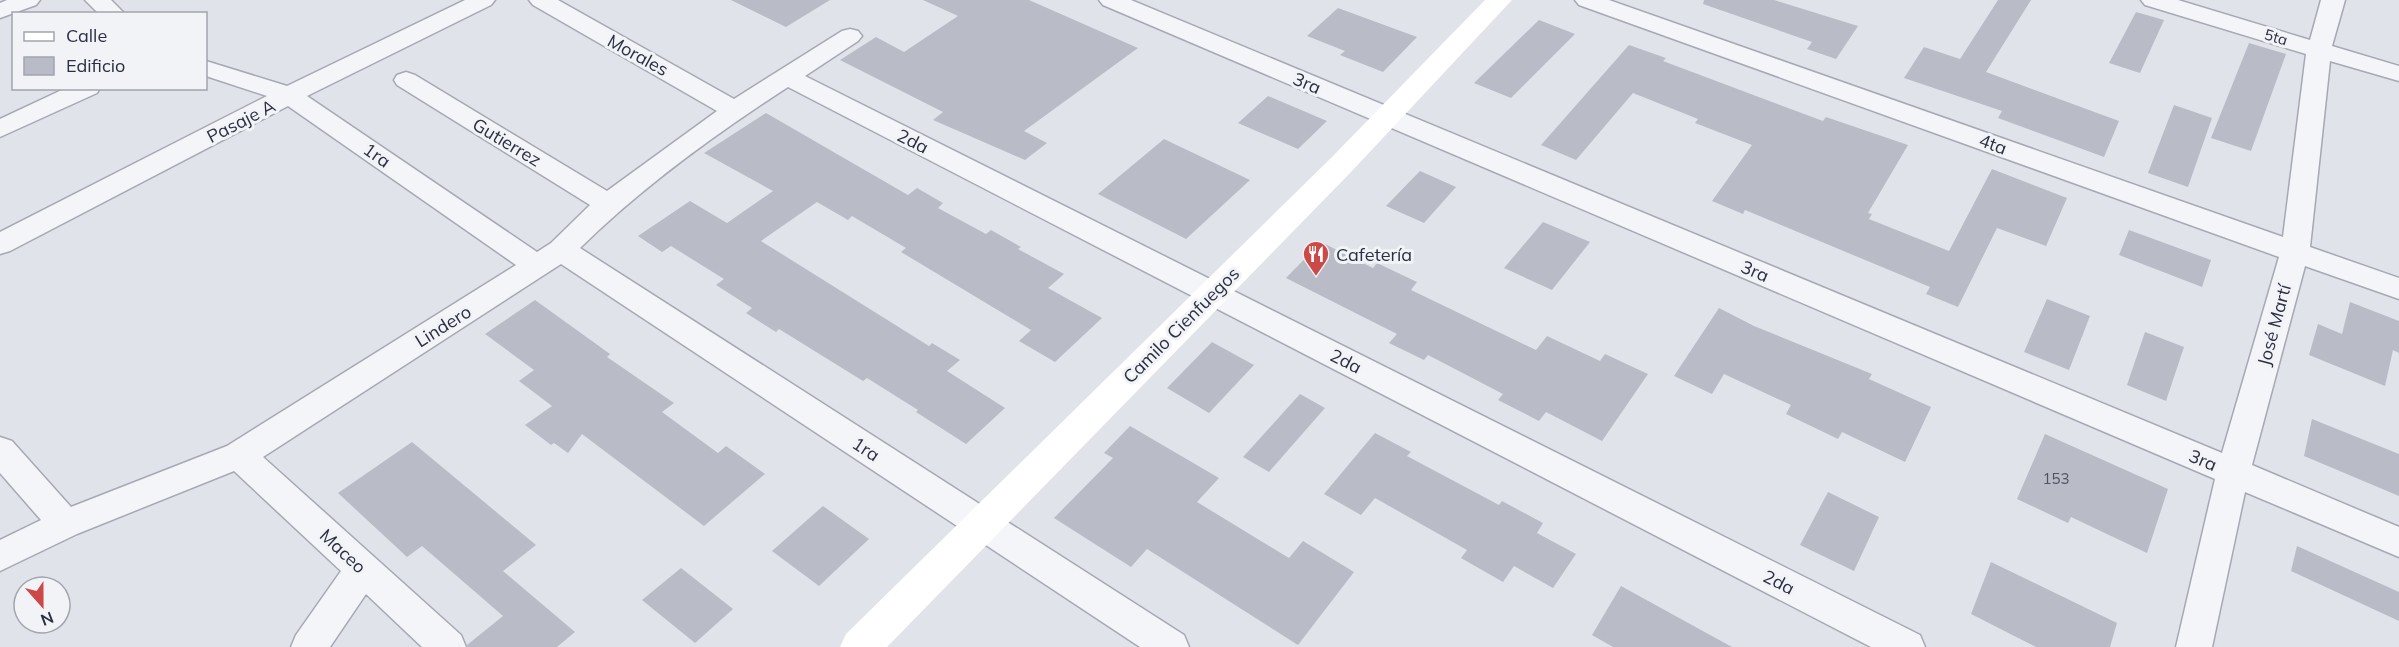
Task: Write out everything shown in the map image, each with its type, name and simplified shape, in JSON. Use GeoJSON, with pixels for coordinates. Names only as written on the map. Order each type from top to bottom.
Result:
{"type":"FeatureCollection","features":[{"type":"Feature","properties":{"kind":"street"},"geometry":{"type":"LineString","coordinates":[[0,11],[28,0]]}},
{"type":"Feature","properties":{"kind":"street"},"geometry":{"type":"LineString","coordinates":[[97,0],[112,12]]}},
{"type":"Feature","properties":{"kind":"street","name":"Pasaje A"},"geometry":{"type":"LineString","coordinates":[[0,244],[342,69],[483,0]]}},
{"type":"Feature","properties":{"kind":"street","name":"Morales"},"geometry":{"type":"LineString","coordinates":[[541,0],[735,110]]}},
{"type":"Feature","properties":{"kind":"street","name":"3ra"},"geometry":{"type":"LineString","coordinates":[[1111,0],[2399,542]]}},
{"type":"Feature","properties":{"kind":"street","name":"Camilo Cienfuegos"},"geometry":{"type":"LineString","coordinates":[[860,647],[981,523],[1389,117],[1499,0]]}},
{"type":"Feature","properties":{"kind":"street","name":"4ta"},"geometry":{"type":"LineString","coordinates":[[1587,0],[2399,289]]}},
{"type":"Feature","properties":{"kind":"street","name":"5ta"},"geometry":{"type":"LineString","coordinates":[[2153,0],[2399,74]]}},
{"type":"Feature","properties":{"kind":"street","name":"José Martí"},"geometry":{"type":"LineString","coordinates":[[2194,647],[2233,473],[2295,251],[2319,50],[2333,0]]}},
{"type":"Feature","properties":{"kind":"street","name":"Lindero"},"geometry":{"type":"LineString","coordinates":[[0,556],[64,524],[239,455],[549,258],[608,204],[735,110],[850,36]]}},
{"type":"Feature","properties":{"kind":"street","name":"1ra"},"geometry":{"type":"LineString","coordinates":[[207,68],[291,96],[549,258],[981,523],[1171,647]]}},
{"type":"Feature","properties":{"kind":"street","name":"2da"},"geometry":{"type":"LineString","coordinates":[[785,76],[1907,647]]}},
{"type":"Feature","properties":{"kind":"street","name":"Gutierrez"},"geometry":{"type":"LineString","coordinates":[[406,80],[608,204]]}},
{"type":"Feature","properties":{"kind":"street"},"geometry":{"type":"LineString","coordinates":[[0,129],[84,90]]}},
{"type":"Feature","properties":{"kind":"street"},"geometry":{"type":"LineString","coordinates":[[0,450],[64,524]]}},
{"type":"Feature","properties":{"kind":"street","name":"Maceo"},"geometry":{"type":"LineString","coordinates":[[239,455],[448,647]]}},
{"type":"Feature","properties":{"kind":"street"},"geometry":{"type":"LineString","coordinates":[[309,647],[363,569]]}},
{"type":"Feature","properties":{"kind":"building"},"geometry":{"type":"Polygon","coordinates":[[[731,0],[830,0],[786,27],[731,0]]]}},
{"type":"Feature","properties":{"kind":"building"},"geometry":{"type":"Polygon","coordinates":[[[923,0],[1029,0],[1138,48],[1024,131],[1047,143],[1025,160],[933,120],[943,112],[840,60],[876,37],[904,52],[958,16],[923,0]]]}},
{"type":"Feature","properties":{"kind":"building"},"geometry":{"type":"Polygon","coordinates":[[[1704,0],[1774,0],[1858,26],[1836,59],[1807,49],[1812,42],[1703,4],[1704,0]]]}},
{"type":"Feature","properties":{"kind":"building"},"geometry":{"type":"Polygon","coordinates":[[[1998,0],[2031,0],[1986,72],[2119,121],[2104,157],[1998,118],[2002,111],[1904,78],[1924,47],[1960,59],[1998,0]]]}},
{"type":"Feature","properties":{"kind":"building"},"geometry":{"type":"Polygon","coordinates":[[[1338,8],[1417,37],[1383,72],[1340,55],[1345,51],[1307,36],[1338,8]]]}},
{"type":"Feature","properties":{"kind":"building"},"geometry":{"type":"Polygon","coordinates":[[[2136,12],[2164,20],[2140,73],[2109,63],[2136,12]]]}},
{"type":"Feature","properties":{"kind":"building"},"geometry":{"type":"Polygon","coordinates":[[[1539,20],[1575,34],[1511,98],[1474,83],[1539,20]]]}},
{"type":"Feature","properties":{"kind":"building"},"geometry":{"type":"Polygon","coordinates":[[[2249,43],[2286,54],[2251,151],[2211,138],[2249,43]]]}},
{"type":"Feature","properties":{"kind":"building"},"geometry":{"type":"Polygon","coordinates":[[[1629,45],[1666,58],[1663,61],[1823,121],[1826,117],[1908,145],[1868,213],[1872,214],[1869,219],[1949,251],[1992,169],[2067,198],[2046,246],[1997,228],[1958,307],[1926,294],[1930,287],[1745,210],[1743,214],[1712,201],[1752,145],[1695,123],[1698,119],[1633,93],[1576,160],[1541,145],[1629,45]]]}},
{"type":"Feature","properties":{"kind":"building"},"geometry":{"type":"Polygon","coordinates":[[[1268,96],[1327,121],[1298,149],[1238,123],[1268,96]]]}},
{"type":"Feature","properties":{"kind":"building"},"geometry":{"type":"Polygon","coordinates":[[[2174,105],[2212,118],[2188,187],[2148,173],[2174,105]]]}},
{"type":"Feature","properties":{"kind":"building"},"geometry":{"type":"Polygon","coordinates":[[[766,113],[908,195],[917,188],[943,203],[938,208],[986,234],[991,230],[1021,247],[1018,249],[1064,274],[1048,288],[1102,318],[1055,362],[1019,341],[1031,330],[901,252],[906,248],[852,216],[848,220],[817,202],[761,241],[929,346],[932,343],[960,360],[947,371],[1005,408],[966,444],[867,378],[863,381],[779,329],[776,332],[746,313],[752,308],[716,285],[724,279],[671,246],[662,252],[638,236],[690,201],[727,223],[773,191],[704,153],[766,113]]]}},
{"type":"Feature","properties":{"kind":"building"},"geometry":{"type":"Polygon","coordinates":[[[1164,139],[1250,180],[1186,239],[1098,194],[1164,139]]]}},
{"type":"Feature","properties":{"kind":"building"},"geometry":{"type":"Polygon","coordinates":[[[1420,171],[1456,187],[1424,223],[1386,206],[1420,171]]]}},
{"type":"Feature","properties":{"kind":"building"},"geometry":{"type":"Polygon","coordinates":[[[1543,222],[1590,242],[1552,290],[1504,268],[1543,222]]]}},
{"type":"Feature","properties":{"kind":"building"},"geometry":{"type":"Polygon","coordinates":[[[2129,230],[2211,260],[2202,287],[2119,255],[2129,230]]]}},
{"type":"Feature","properties":{"kind":"building"},"geometry":{"type":"Polygon","coordinates":[[[1321,242],[1373,268],[1377,263],[1417,282],[1411,290],[1536,350],[1547,336],[1600,361],[1605,354],[1648,374],[1602,441],[1546,412],[1539,421],[1498,400],[1503,394],[1428,355],[1424,360],[1389,343],[1397,334],[1286,278],[1321,242]]]}},
{"type":"Feature","properties":{"kind":"building"},"geometry":{"type":"Polygon","coordinates":[[[2047,299],[2090,316],[2069,370],[2024,352],[2047,299]]]}},
{"type":"Feature","properties":{"kind":"building"},"geometry":{"type":"Polygon","coordinates":[[[535,300],[610,354],[607,357],[674,403],[662,412],[718,453],[726,446],[765,474],[704,526],[582,434],[568,453],[554,443],[551,445],[525,425],[552,406],[519,381],[534,370],[485,334],[535,300]]]}},
{"type":"Feature","properties":{"kind":"building"},"geometry":{"type":"Polygon","coordinates":[[[2350,302],[2399,321],[2399,353],[2393,350],[2385,386],[2309,355],[2318,324],[2342,334],[2350,302]]]}},
{"type":"Feature","properties":{"kind":"building"},"geometry":{"type":"Polygon","coordinates":[[[1719,308],[1754,326],[1872,374],[1869,379],[1931,407],[1905,462],[1842,432],[1838,439],[1786,414],[1791,405],[1724,374],[1712,394],[1674,376],[1719,308]]]}},
{"type":"Feature","properties":{"kind":"building"},"geometry":{"type":"Polygon","coordinates":[[[2145,332],[2184,347],[2166,401],[2127,385],[2145,332]]]}},
{"type":"Feature","properties":{"kind":"building"},"geometry":{"type":"Polygon","coordinates":[[[1212,342],[1254,365],[1209,413],[1167,388],[1212,342]]]}},
{"type":"Feature","properties":{"kind":"building"},"geometry":{"type":"Polygon","coordinates":[[[1300,394],[1325,408],[1269,472],[1243,457],[1300,394]]]}},
{"type":"Feature","properties":{"kind":"building"},"geometry":{"type":"Polygon","coordinates":[[[2312,419],[2399,454],[2399,496],[2304,456],[2312,419]]]}},
{"type":"Feature","properties":{"kind":"building"},"geometry":{"type":"Polygon","coordinates":[[[1130,426],[1219,478],[1197,502],[1289,558],[1303,541],[1354,572],[1298,645],[1147,549],[1131,567],[1054,518],[1113,458],[1104,453],[1130,426]]]}},
{"type":"Feature","properties":{"kind":"building"},"geometry":{"type":"Polygon","coordinates":[[[1375,433],[1411,452],[1407,456],[1499,505],[1502,501],[1543,523],[1537,533],[1576,554],[1553,588],[1514,566],[1503,582],[1461,558],[1467,550],[1375,498],[1361,515],[1324,494],[1375,433]]]}},
{"type":"Feature","properties":{"kind":"building"},"geometry":{"type":"Polygon","coordinates":[[[2045,434],[2168,489],[2147,553],[2071,517],[2068,523],[2017,499],[2045,434]]]}},
{"type":"Feature","properties":{"kind":"building"},"geometry":{"type":"Polygon","coordinates":[[[412,442],[536,545],[503,571],[575,632],[557,647],[468,647],[467,645],[503,616],[422,546],[407,557],[338,493],[412,442]]]}},
{"type":"Feature","properties":{"kind":"building"},"geometry":{"type":"Polygon","coordinates":[[[1828,492],[1879,517],[1854,571],[1800,545],[1828,492]]]}},
{"type":"Feature","properties":{"kind":"building"},"geometry":{"type":"Polygon","coordinates":[[[823,506],[869,539],[819,586],[772,551],[823,506]]]}},
{"type":"Feature","properties":{"kind":"building"},"geometry":{"type":"Polygon","coordinates":[[[2297,546],[2399,592],[2399,621],[2291,571],[2297,546]]]}},
{"type":"Feature","properties":{"kind":"building"},"geometry":{"type":"Polygon","coordinates":[[[1991,562],[2117,623],[2110,647],[2036,647],[1971,614],[1991,562]]]}},
{"type":"Feature","properties":{"kind":"building"},"geometry":{"type":"Polygon","coordinates":[[[681,568],[733,609],[695,643],[642,600],[681,568]]]}},
{"type":"Feature","properties":{"kind":"building"},"geometry":{"type":"Polygon","coordinates":[[[1621,586],[1732,647],[1613,647],[1592,635],[1621,586]]]}},
{"type":"Feature","properties":{"kind":"place","name":"Cafetería"},"geometry":{"type":"Point","coordinates":[1316,277]}}]}
